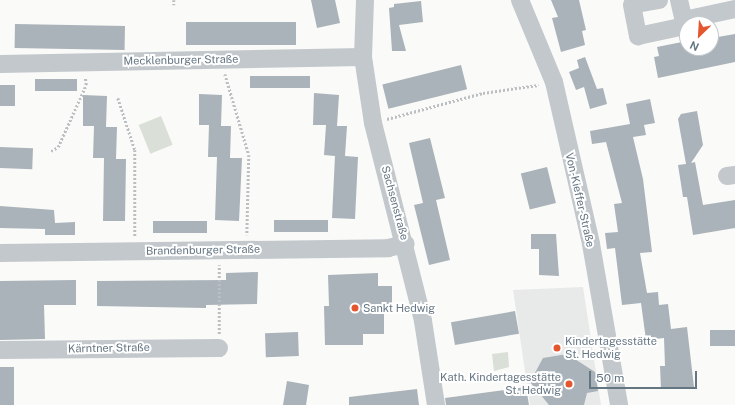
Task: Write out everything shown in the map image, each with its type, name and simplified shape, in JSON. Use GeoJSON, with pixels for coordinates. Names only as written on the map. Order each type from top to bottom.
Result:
{"type":"FeatureCollection","features":[{"type":"Feature","properties":{"kind":"street","name":"Sachsenstraße"},"geometry":{"type":"LineString","coordinates":[[365,0],[363,58],[373,123],[406,244],[423,321],[436,405]]}},
{"type":"Feature","properties":{"kind":"street","name":"Von-Kieffer-Straße"},"geometry":{"type":"LineString","coordinates":[[520,0],[554,82],[591,244],[619,405]]}},
{"type":"Feature","properties":{"kind":"street"},"geometry":{"type":"LineString","coordinates":[[659,0],[632,5],[638,36],[679,27]]}},
{"type":"Feature","properties":{"kind":"street"},"geometry":{"type":"LineString","coordinates":[[679,0],[683,16]]}},
{"type":"Feature","properties":{"kind":"street"},"geometry":{"type":"LineString","coordinates":[[703,16],[735,9]]}},
{"type":"Feature","properties":{"kind":"street","name":"Mecklenburger Straße"},"geometry":{"type":"LineString","coordinates":[[0,64],[363,58]]}},
{"type":"Feature","properties":{"kind":"street","name":"Brandenburger Straße"},"geometry":{"type":"LineString","coordinates":[[0,252],[388,248],[406,244]]}},
{"type":"Feature","properties":{"kind":"street","name":"Kärntner Straße"},"geometry":{"type":"LineString","coordinates":[[0,350],[219,348]]}},
{"type":"Feature","properties":{"kind":"path"},"geometry":{"type":"LineString","coordinates":[[221,60],[249,155],[247,249]]}},
{"type":"Feature","properties":{"kind":"path"},"geometry":{"type":"LineString","coordinates":[[51,151],[58,147],[86,85],[85,62]]}},
{"type":"Feature","properties":{"kind":"path"},"geometry":{"type":"LineString","coordinates":[[373,123],[483,93],[554,82]]}},
{"type":"Feature","properties":{"kind":"path"},"geometry":{"type":"LineString","coordinates":[[118,98],[135,150],[134,251]]}},
{"type":"Feature","properties":{"kind":"path"},"geometry":{"type":"LineString","coordinates":[[219,250],[219,348]]}},
{"type":"Feature","properties":{"kind":"shaded area"},"geometry":{"type":"Polygon","coordinates":[[[161,116],[173,145],[150,154],[139,125],[161,116]]]}},
{"type":"Feature","properties":{"kind":"shaded area","name":"Kindertagesstätte St. Hedwig"},"geometry":{"type":"Polygon","coordinates":[[[583,287],[601,405],[530,405],[513,290],[583,287]]]}},
{"type":"Feature","properties":{"kind":"shaded area"},"geometry":{"type":"Polygon","coordinates":[[[508,352],[509,367],[494,371],[492,354],[508,352]]]}},
{"type":"Feature","properties":{"kind":"building"},"geometry":{"type":"Polygon","coordinates":[[[311,0],[335,0],[340,23],[317,28],[311,0]]]}},
{"type":"Feature","properties":{"kind":"building"},"geometry":{"type":"Polygon","coordinates":[[[551,0],[579,0],[586,30],[582,31],[585,45],[561,52],[552,18],[558,17],[551,0]]]}},
{"type":"Feature","properties":{"kind":"building"},"geometry":{"type":"Polygon","coordinates":[[[421,1],[423,22],[399,25],[406,51],[392,51],[389,8],[394,7],[394,4],[421,1]]]}},
{"type":"Feature","properties":{"kind":"building"},"geometry":{"type":"Polygon","coordinates":[[[186,22],[296,22],[296,45],[186,45],[186,22]]]}},
{"type":"Feature","properties":{"kind":"building"},"geometry":{"type":"Polygon","coordinates":[[[15,24],[125,26],[125,50],[15,48],[15,24]]]}},
{"type":"Feature","properties":{"kind":"building"},"geometry":{"type":"Polygon","coordinates":[[[735,34],[735,62],[658,78],[654,57],[659,56],[657,47],[679,43],[679,56],[719,56],[719,37],[735,34]]]}},
{"type":"Feature","properties":{"kind":"building"},"geometry":{"type":"Polygon","coordinates":[[[585,57],[597,89],[603,88],[607,104],[590,109],[584,87],[576,90],[569,72],[579,68],[577,60],[585,57]]]}},
{"type":"Feature","properties":{"kind":"building"},"geometry":{"type":"Polygon","coordinates":[[[461,65],[467,89],[388,109],[382,85],[461,65]]]}},
{"type":"Feature","properties":{"kind":"building"},"geometry":{"type":"Polygon","coordinates":[[[250,76],[310,76],[310,88],[250,88],[250,76]]]}},
{"type":"Feature","properties":{"kind":"building"},"geometry":{"type":"Polygon","coordinates":[[[35,79],[77,79],[77,91],[35,91],[35,79]]]}},
{"type":"Feature","properties":{"kind":"building"},"geometry":{"type":"Polygon","coordinates":[[[0,85],[15,85],[15,106],[0,106],[0,85]]]}},
{"type":"Feature","properties":{"kind":"building"},"geometry":{"type":"Polygon","coordinates":[[[314,93],[339,95],[337,126],[347,126],[345,156],[358,157],[355,219],[332,218],[335,156],[324,155],[326,125],[313,125],[314,93]]]}},
{"type":"Feature","properties":{"kind":"building"},"geometry":{"type":"Polygon","coordinates":[[[199,94],[222,95],[221,126],[231,126],[230,158],[242,158],[239,221],[215,220],[217,157],[208,157],[209,125],[199,125],[199,94]]]}},
{"type":"Feature","properties":{"kind":"building"},"geometry":{"type":"Polygon","coordinates":[[[83,95],[107,96],[106,127],[117,127],[116,159],[126,159],[125,221],[103,221],[104,158],[93,158],[94,126],[83,126],[83,95]]]}},
{"type":"Feature","properties":{"kind":"building"},"geometry":{"type":"Polygon","coordinates":[[[650,99],[655,123],[644,125],[646,135],[633,137],[643,179],[652,252],[640,253],[647,293],[658,292],[659,305],[668,304],[671,329],[687,327],[694,387],[661,389],[660,366],[665,366],[664,338],[646,340],[641,303],[622,305],[615,248],[607,249],[605,233],[618,232],[614,204],[622,203],[606,142],[592,144],[590,131],[630,124],[626,104],[650,99]]]}},
{"type":"Feature","properties":{"kind":"building"},"geometry":{"type":"Polygon","coordinates":[[[697,111],[703,145],[691,163],[695,162],[703,205],[735,200],[735,228],[693,235],[687,197],[683,197],[678,165],[686,164],[678,119],[681,114],[697,111]]]}},
{"type":"Feature","properties":{"kind":"building"},"geometry":{"type":"Polygon","coordinates":[[[430,138],[445,198],[436,200],[450,260],[429,265],[414,205],[423,203],[409,143],[430,138]]]}},
{"type":"Feature","properties":{"kind":"building"},"geometry":{"type":"Polygon","coordinates":[[[0,147],[33,148],[32,169],[0,168],[0,147]]]}},
{"type":"Feature","properties":{"kind":"building"},"geometry":{"type":"Polygon","coordinates":[[[547,167],[556,203],[530,209],[521,174],[547,167]]]}},
{"type":"Feature","properties":{"kind":"building"},"geometry":{"type":"Polygon","coordinates":[[[0,206],[54,210],[55,223],[75,222],[75,235],[45,235],[45,229],[0,228],[0,206]]]}},
{"type":"Feature","properties":{"kind":"building"},"geometry":{"type":"Polygon","coordinates":[[[274,220],[328,220],[328,232],[274,232],[274,220]]]}},
{"type":"Feature","properties":{"kind":"building"},"geometry":{"type":"Polygon","coordinates":[[[153,221],[207,221],[207,233],[153,233],[153,221]]]}},
{"type":"Feature","properties":{"kind":"building"},"geometry":{"type":"Polygon","coordinates":[[[531,234],[556,234],[559,276],[539,275],[539,249],[531,249],[531,234]]]}},
{"type":"Feature","properties":{"kind":"building"},"geometry":{"type":"Polygon","coordinates":[[[258,272],[257,304],[206,305],[206,308],[97,306],[97,281],[226,280],[226,273],[258,272]]]}},
{"type":"Feature","properties":{"kind":"building"},"geometry":{"type":"Polygon","coordinates":[[[378,273],[378,286],[392,286],[392,308],[384,308],[384,334],[363,334],[363,345],[325,345],[324,306],[329,306],[328,275],[378,273]]]}},
{"type":"Feature","properties":{"kind":"building"},"geometry":{"type":"Polygon","coordinates":[[[76,280],[76,305],[44,305],[45,339],[0,340],[0,281],[76,280]]]}},
{"type":"Feature","properties":{"kind":"building"},"geometry":{"type":"Polygon","coordinates":[[[515,311],[519,334],[455,345],[451,322],[515,311]]]}},
{"type":"Feature","properties":{"kind":"building"},"geometry":{"type":"Polygon","coordinates":[[[710,330],[735,330],[735,346],[710,346],[710,330]]]}},
{"type":"Feature","properties":{"kind":"building"},"geometry":{"type":"Polygon","coordinates":[[[298,332],[299,356],[266,357],[265,333],[298,332]]]}},
{"type":"Feature","properties":{"kind":"building","name":"Kath. Kindertagesstätte St. Hedwig"},"geometry":{"type":"Polygon","coordinates":[[[567,354],[595,372],[598,391],[587,393],[584,405],[549,405],[530,382],[543,358],[567,354]]]}},
{"type":"Feature","properties":{"kind":"building"},"geometry":{"type":"Polygon","coordinates":[[[0,367],[14,367],[14,405],[0,405],[0,367]]]}},
{"type":"Feature","properties":{"kind":"building"},"geometry":{"type":"Polygon","coordinates":[[[287,381],[309,385],[306,405],[283,405],[287,381]]]}},
{"type":"Feature","properties":{"kind":"building"},"geometry":{"type":"Polygon","coordinates":[[[526,387],[529,405],[446,405],[445,398],[526,387]]]}},
{"type":"Feature","properties":{"kind":"building"},"geometry":{"type":"Polygon","coordinates":[[[417,389],[419,405],[349,405],[349,397],[417,389]]]}},
{"type":"Feature","properties":{"kind":"place","name":"Sankt Hedwig"},"geometry":{"type":"Point","coordinates":[355,308]}},
{"type":"Feature","properties":{"kind":"place","name":"Kindertagesstätte St. Hedwig"},"geometry":{"type":"Point","coordinates":[557,348]}},
{"type":"Feature","properties":{"kind":"place","name":"Kath. Kindertagesstätte St. Hedwig"},"geometry":{"type":"Point","coordinates":[569,384]}}]}
